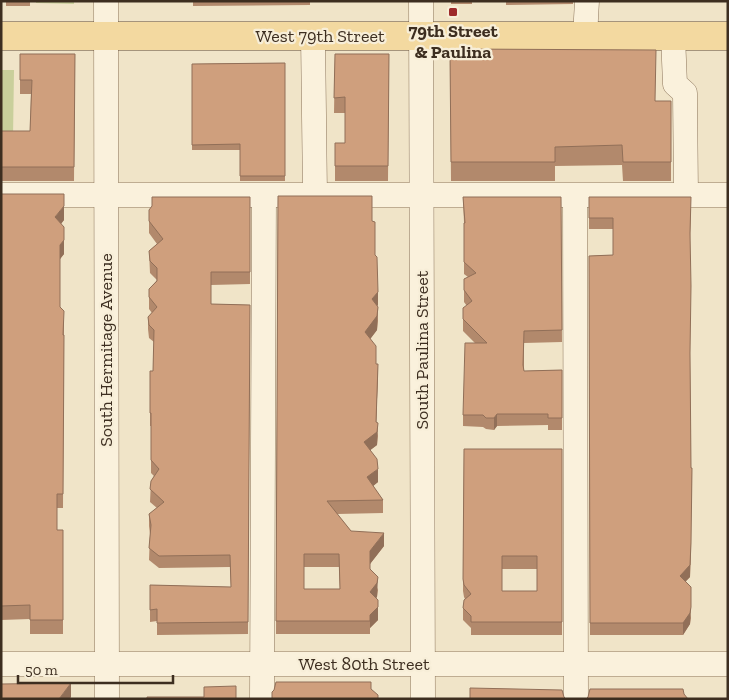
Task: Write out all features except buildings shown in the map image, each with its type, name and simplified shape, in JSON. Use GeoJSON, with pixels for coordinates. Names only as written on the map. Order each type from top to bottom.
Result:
{"type":"FeatureCollection","features":[{"type":"Feature","properties":{"kind":"main road","name":"West 79th Street"},"geometry":{"type":"LineString","coordinates":[[1,36],[728,36]]}},
{"type":"Feature","properties":{"kind":"street","name":"South Hermitage Avenue"},"geometry":{"type":"LineString","coordinates":[[106,1],[107,699]]}},
{"type":"Feature","properties":{"kind":"street","name":"South Paulina Street"},"geometry":{"type":"LineString","coordinates":[[421,1],[423,699]]}},
{"type":"Feature","properties":{"kind":"street"},"geometry":{"type":"LineString","coordinates":[[585,36],[587,1]]}},
{"type":"Feature","properties":{"kind":"street"},"geometry":{"type":"LineString","coordinates":[[312,36],[315,195]]}},
{"type":"Feature","properties":{"kind":"street"},"geometry":{"type":"LineString","coordinates":[[673,36],[675,84],[685,93],[686,195]]}},
{"type":"Feature","properties":{"kind":"street"},"geometry":{"type":"LineString","coordinates":[[1,195],[728,195]]}},
{"type":"Feature","properties":{"kind":"street"},"geometry":{"type":"LineString","coordinates":[[262,699],[264,195]]}},
{"type":"Feature","properties":{"kind":"street"},"geometry":{"type":"LineString","coordinates":[[575,195],[576,699]]}},
{"type":"Feature","properties":{"kind":"street","name":"West 80th Street"},"geometry":{"type":"LineString","coordinates":[[1,664],[728,664]]}},
{"type":"Feature","properties":{"kind":"green space"},"geometry":{"type":"Polygon","coordinates":[[[36,1],[74,1],[74,4],[36,3],[36,1]]]}},
{"type":"Feature","properties":{"kind":"green space"},"geometry":{"type":"Polygon","coordinates":[[[1,70],[14,70],[13,138],[1,138],[1,70]]]}},
{"type":"Feature","properties":{"kind":"place","name":"79th Street & Paulina"},"geometry":{"type":"Point","coordinates":[453,12]}}]}
